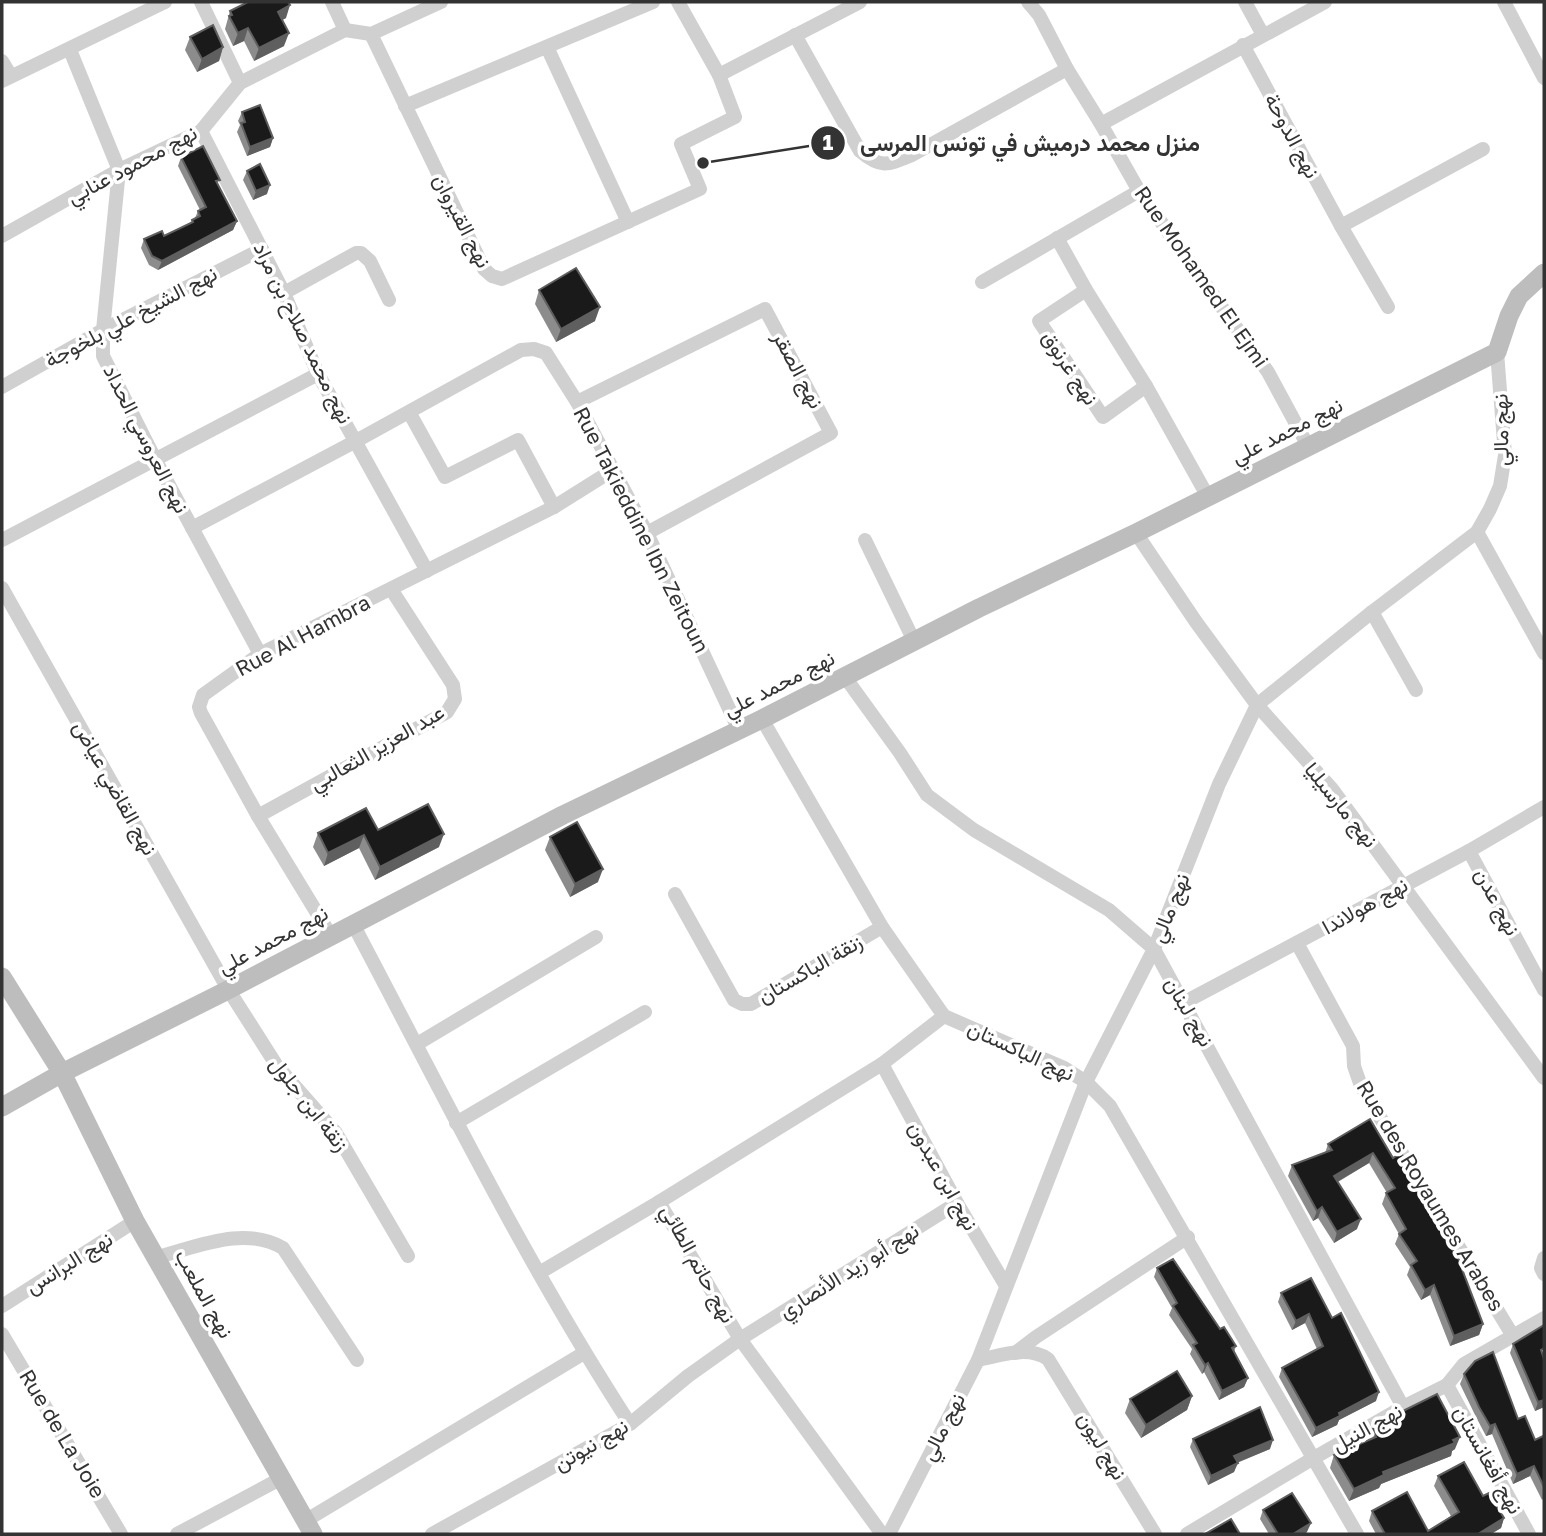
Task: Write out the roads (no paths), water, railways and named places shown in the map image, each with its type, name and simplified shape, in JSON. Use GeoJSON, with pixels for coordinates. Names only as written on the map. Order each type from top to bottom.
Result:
{"type":"FeatureCollection","features":[{"type":"Feature","properties":{"kind":"street"},"geometry":{"type":"LineString","coordinates":[[2,61],[6,79],[70,50],[138,7],[166,2]]}},
{"type":"Feature","properties":{"kind":"street"},"geometry":{"type":"LineString","coordinates":[[201,2],[240,83]]}},
{"type":"Feature","properties":{"kind":"street"},"geometry":{"type":"LineString","coordinates":[[332,2],[345,30],[371,34],[441,2]]}},
{"type":"Feature","properties":{"kind":"street"},"geometry":{"type":"LineString","coordinates":[[405,106],[653,2]]}},
{"type":"Feature","properties":{"kind":"street"},"geometry":{"type":"LineString","coordinates":[[678,2],[719,75],[860,2]]}},
{"type":"Feature","properties":{"kind":"street","name":"Rue Mohamed El Ejmi"},"geometry":{"type":"LineString","coordinates":[[1028,2],[1039,15],[1067,69],[1139,191],[1268,372],[1308,446]]}},
{"type":"Feature","properties":{"kind":"street"},"geometry":{"type":"LineString","coordinates":[[1245,2],[1264,35]]}},
{"type":"Feature","properties":{"kind":"street"},"geometry":{"type":"LineString","coordinates":[[1101,124],[1325,2]]}},
{"type":"Feature","properties":{"kind":"street"},"geometry":{"type":"LineString","coordinates":[[1504,2],[1544,78]]}},
{"type":"Feature","properties":{"kind":"street","name":"نهج محمود عنابي"},"geometry":{"type":"LineString","coordinates":[[2,236],[120,170],[201,131],[240,83],[345,30]]}},
{"type":"Feature","properties":{"kind":"street","name":"نهج القيروان"},"geometry":{"type":"LineString","coordinates":[[371,34],[484,269],[492,276],[502,279],[701,189],[681,144],[735,117],[719,75]]}},
{"type":"Feature","properties":{"kind":"street"},"geometry":{"type":"LineString","coordinates":[[795,35],[860,151],[873,162],[889,165],[912,155],[1067,69]]}},
{"type":"Feature","properties":{"kind":"street","name":"نهج الدوحة"},"geometry":{"type":"LineString","coordinates":[[1243,45],[1388,307]]}},
{"type":"Feature","properties":{"kind":"street"},"geometry":{"type":"LineString","coordinates":[[547,47],[628,222]]}},
{"type":"Feature","properties":{"kind":"street","name":"نهج العروسي الحداد"},"geometry":{"type":"LineString","coordinates":[[70,50],[120,170],[103,330],[103,356],[260,654]]}},
{"type":"Feature","properties":{"kind":"street","name":"نهج محمد صلاح بن مراد"},"geometry":{"type":"LineString","coordinates":[[201,131],[284,293],[318,374],[427,571]]}},
{"type":"Feature","properties":{"kind":"street"},"geometry":{"type":"LineString","coordinates":[[1341,226],[1483,149]]}},
{"type":"Feature","properties":{"kind":"street"},"geometry":{"type":"LineString","coordinates":[[982,282],[1139,191]]}},
{"type":"Feature","properties":{"kind":"street"},"geometry":{"type":"LineString","coordinates":[[1057,237],[1086,290],[1146,386],[1208,497]]}},
{"type":"Feature","properties":{"kind":"street","name":"نهج الشيخ علي بلخوجة"},"geometry":{"type":"LineString","coordinates":[[2,387],[103,330],[262,249]]}},
{"type":"Feature","properties":{"kind":"street"},"geometry":{"type":"LineString","coordinates":[[284,293],[350,256],[361,253],[370,261],[388,300]]}},
{"type":"Feature","properties":{"kind":"street"},"geometry":{"type":"LineString","coordinates":[[1497,352],[1519,296],[1544,273]]}},
{"type":"Feature","properties":{"kind":"street","name":"نهج غرنوق"},"geometry":{"type":"LineString","coordinates":[[1086,290],[1039,321],[1103,417],[1146,386]]}},
{"type":"Feature","properties":{"kind":"street","name":"نهج الصقر"},"geometry":{"type":"LineString","coordinates":[[577,402],[765,309],[831,433],[647,533]]}},
{"type":"Feature","properties":{"kind":"street","name":"Rue Takieddine Ibn Zeitoun"},"geometry":{"type":"LineString","coordinates":[[192,528],[521,350],[534,349],[546,353],[577,402],[647,533],[739,730]]}},
{"type":"Feature","properties":{"kind":"street","name":"نهج محمد علي"},"geometry":{"type":"LineString","coordinates":[[2,1107],[62,1073],[563,815],[762,719],[1497,352]]}},
{"type":"Feature","properties":{"kind":"street","name":"نهج مالي"},"geometry":{"type":"LineString","coordinates":[[889,1534],[978,1360],[1086,1082],[1154,949],[1219,784],[1257,705],[1477,531],[1500,486],[1505,455],[1497,352]]}},
{"type":"Feature","properties":{"kind":"street"},"geometry":{"type":"LineString","coordinates":[[2,540],[318,374]]}},
{"type":"Feature","properties":{"kind":"street"},"geometry":{"type":"LineString","coordinates":[[409,412],[445,477],[518,440],[554,508]]}},
{"type":"Feature","properties":{"kind":"street","name":"Rue Al Hambra"},"geometry":{"type":"LineString","coordinates":[[331,936],[258,816],[199,707],[203,695],[260,654],[554,508],[613,470]]}},
{"type":"Feature","properties":{"kind":"street"},"geometry":{"type":"LineString","coordinates":[[1477,531],[1544,653]]}},
{"type":"Feature","properties":{"kind":"street","name":"نهج مارسيليا"},"geometry":{"type":"LineString","coordinates":[[1136,533],[1196,622],[1257,705],[1332,789],[1544,1078]]}},
{"type":"Feature","properties":{"kind":"street"},"geometry":{"type":"LineString","coordinates":[[864,540],[914,641]]}},
{"type":"Feature","properties":{"kind":"street","name":"نهج القاضي عياض"},"geometry":{"type":"LineString","coordinates":[[2,588],[229,989]]}},
{"type":"Feature","properties":{"kind":"street","name":"عبد العزيز الثعالبي"},"geometry":{"type":"LineString","coordinates":[[258,816],[447,712],[455,699],[453,685],[391,589]]}},
{"type":"Feature","properties":{"kind":"street"},"geometry":{"type":"LineString","coordinates":[[1372,612],[1416,690]]}},
{"type":"Feature","properties":{"kind":"street","name":"نهج لبنان"},"geometry":{"type":"LineString","coordinates":[[845,677],[927,795],[974,830],[1109,910],[1154,949],[1403,1408]]}},
{"type":"Feature","properties":{"kind":"street","name":"نهج الباكستان"},"geometry":{"type":"LineString","coordinates":[[762,719],[882,927],[944,1016],[1064,1068],[1086,1082],[1110,1106],[1357,1534]]}},
{"type":"Feature","properties":{"kind":"street","name":"نهج هولاندا"},"geometry":{"type":"LineString","coordinates":[[1185,1002],[1469,851],[1544,807]]}},
{"type":"Feature","properties":{"kind":"street","name":"نهج عدن"},"geometry":{"type":"LineString","coordinates":[[1469,851],[1544,990]]}},
{"type":"Feature","properties":{"kind":"street","name":"زنقة الباكستان"},"geometry":{"type":"LineString","coordinates":[[675,894],[733,1000],[742,1004],[751,1003],[882,927]]}},
{"type":"Feature","properties":{"kind":"street"},"geometry":{"type":"LineString","coordinates":[[353,924],[456,1123],[539,1273],[584,1353],[630,1424]]}},
{"type":"Feature","properties":{"kind":"street"},"geometry":{"type":"LineString","coordinates":[[417,1044],[596,937]]}},
{"type":"Feature","properties":{"kind":"street","name":"Rue des Royaumes Arabes"},"geometry":{"type":"LineString","coordinates":[[1297,943],[1353,1046],[1354,1066],[1361,1086],[1513,1336]]}},
{"type":"Feature","properties":{"kind":"street","name":"نهج الملعب"},"geometry":{"type":"LineString","coordinates":[[2,976],[62,1073],[135,1221],[309,1528]]}},
{"type":"Feature","properties":{"kind":"street","name":"زنقة ابن جلول"},"geometry":{"type":"LineString","coordinates":[[229,989],[277,1066],[336,1133],[408,1256]]}},
{"type":"Feature","properties":{"kind":"street"},"geometry":{"type":"LineString","coordinates":[[456,1123],[645,1012]]}},
{"type":"Feature","properties":{"kind":"street","name":"نهج حاتم الطائي"},"geometry":{"type":"LineString","coordinates":[[882,1534],[740,1339],[659,1202],[882,1064],[944,1016]]}},
{"type":"Feature","properties":{"kind":"street","name":"نهج ابن عبدون"},"geometry":{"type":"LineString","coordinates":[[882,1064],[957,1203],[1006,1286]]}},
{"type":"Feature","properties":{"kind":"street"},"geometry":{"type":"LineString","coordinates":[[539,1273],[659,1202]]}},
{"type":"Feature","properties":{"kind":"street","name":"نهج أبو زيد الأنصاري"},"geometry":{"type":"LineString","coordinates":[[740,1339],[957,1203]]}},
{"type":"Feature","properties":{"kind":"street","name":"نهج البرانس"},"geometry":{"type":"LineString","coordinates":[[2,1306],[135,1221]]}},
{"type":"Feature","properties":{"kind":"street"},"geometry":{"type":"LineString","coordinates":[[978,1360],[1015,1353],[1188,1237]]}},
{"type":"Feature","properties":{"kind":"street"},"geometry":{"type":"LineString","coordinates":[[157,1257],[225,1240],[252,1238],[272,1242],[283,1248],[357,1360]]}},
{"type":"Feature","properties":{"kind":"street"},"geometry":{"type":"LineString","coordinates":[[1544,1258],[1541,1268],[1544,1274]]}},
{"type":"Feature","properties":{"kind":"street","name":"نهج النيل"},"geometry":{"type":"LineString","coordinates":[[1187,1534],[1312,1459],[1447,1385],[1464,1364],[1544,1318]]}},
{"type":"Feature","properties":{"kind":"street","name":"Rue de La Joie"},"geometry":{"type":"LineString","coordinates":[[2,1334],[121,1534]]}},
{"type":"Feature","properties":{"kind":"street","name":"نهج نيوتن"},"geometry":{"type":"LineString","coordinates":[[432,1534],[630,1424],[688,1376],[740,1339]]}},
{"type":"Feature","properties":{"kind":"street","name":"نهج ليون"},"geometry":{"type":"LineString","coordinates":[[1015,1353],[1033,1352],[1048,1359],[1155,1534]]}},
{"type":"Feature","properties":{"kind":"street"},"geometry":{"type":"LineString","coordinates":[[309,1528],[584,1353]]}},
{"type":"Feature","properties":{"kind":"street","name":"نهج أفغانستان"},"geometry":{"type":"LineString","coordinates":[[1447,1385],[1529,1534]]}},
{"type":"Feature","properties":{"kind":"street"},"geometry":{"type":"LineString","coordinates":[[177,1534],[280,1479]]}},
{"type":"Feature","properties":{"kind":"place","name":"منزل محمد درميش في تونس المرسى"},"geometry":{"type":"Point","coordinates":[703,163]}}]}
